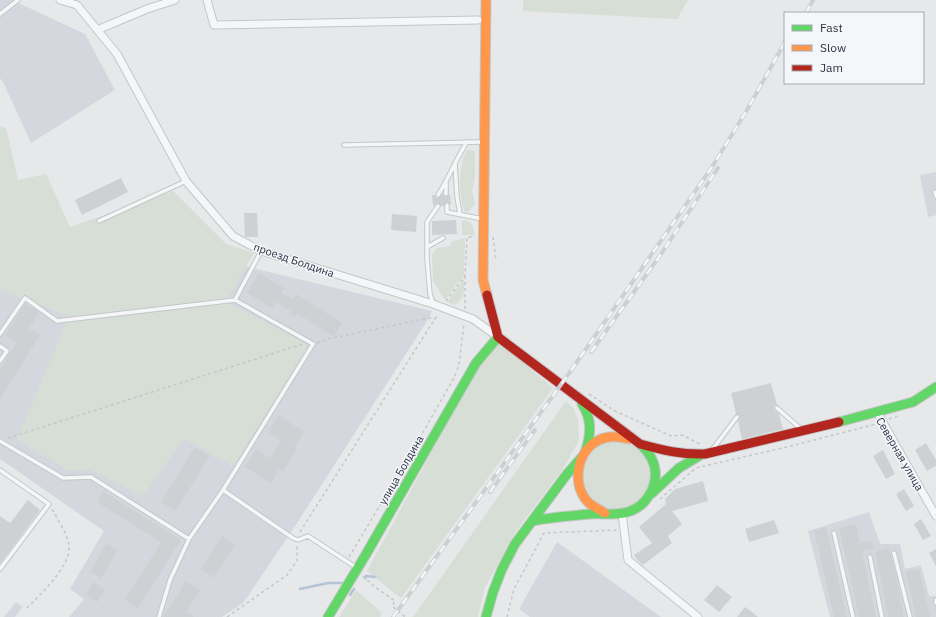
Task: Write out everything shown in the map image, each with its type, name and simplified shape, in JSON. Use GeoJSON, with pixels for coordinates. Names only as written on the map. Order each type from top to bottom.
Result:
{"type":"FeatureCollection","features":[{"type":"Feature","properties":{"kind":"main road"},"geometry":{"type":"LineString","coordinates":[[486,0],[483,280],[498,337],[520,352],[637,442],[650,456],[655,470],[651,501]]}},
{"type":"Feature","properties":{"kind":"main road","name":"улица Болдина"},"geometry":{"type":"LineString","coordinates":[[328,617],[476,363],[498,337]]}},
{"type":"Feature","properties":{"kind":"main road"},"geometry":{"type":"LineString","coordinates":[[486,617],[493,592],[502,569],[515,544],[567,474],[583,455],[597,442],[619,436],[677,454],[689,455],[803,431],[877,412],[913,402],[936,387]]}},
{"type":"Feature","properties":{"kind":"main road"},"geometry":{"type":"LineString","coordinates":[[578,398],[587,411],[592,430],[577,473],[583,495],[593,506],[606,513],[618,514]]}},
{"type":"Feature","properties":{"kind":"main road"},"geometry":{"type":"LineString","coordinates":[[532,521],[553,517],[618,514],[636,509],[651,501],[662,483],[681,466],[710,451]]}},
{"type":"Feature","properties":{"kind":"street","name":"проезд Болдина"},"geometry":{"type":"LineString","coordinates":[[60,0],[77,5],[117,54],[186,181],[233,236],[261,251],[433,304],[473,319],[498,337]]}},
{"type":"Feature","properties":{"kind":"street"},"geometry":{"type":"LineString","coordinates":[[97,30],[147,9],[175,0]]}},
{"type":"Feature","properties":{"kind":"street"},"geometry":{"type":"LineString","coordinates":[[207,0],[214,25],[478,20]]}},
{"type":"Feature","properties":{"kind":"street","name":"Северная улица"},"geometry":{"type":"LineString","coordinates":[[877,412],[936,516]]}},
{"type":"Feature","properties":{"kind":"street"},"geometry":{"type":"LineString","coordinates":[[618,514],[624,530],[628,560],[698,617]]}},
{"type":"Feature","properties":{"kind":"lane"},"geometry":{"type":"LineString","coordinates":[[0,14],[18,0]]}},
{"type":"Feature","properties":{"kind":"lane"},"geometry":{"type":"LineString","coordinates":[[446,194],[447,182],[454,162],[467,142]]}},
{"type":"Feature","properties":{"kind":"lane"},"geometry":{"type":"LineString","coordinates":[[344,145],[485,142]]}},
{"type":"Feature","properties":{"kind":"lane"},"geometry":{"type":"LineString","coordinates":[[454,162],[460,214]]}},
{"type":"Feature","properties":{"kind":"lane"},"geometry":{"type":"LineString","coordinates":[[99,221],[186,181]]}},
{"type":"Feature","properties":{"kind":"lane"},"geometry":{"type":"LineString","coordinates":[[438,195],[447,182]]}},
{"type":"Feature","properties":{"kind":"lane"},"geometry":{"type":"LineString","coordinates":[[935,192],[936,196]]}},
{"type":"Feature","properties":{"kind":"lane"},"geometry":{"type":"LineString","coordinates":[[433,304],[430,294],[427,222],[438,206]]}},
{"type":"Feature","properties":{"kind":"lane"},"geometry":{"type":"LineString","coordinates":[[446,206],[447,212],[484,220]]}},
{"type":"Feature","properties":{"kind":"lane"},"geometry":{"type":"LineString","coordinates":[[427,247],[443,238]]}},
{"type":"Feature","properties":{"kind":"lane"},"geometry":{"type":"LineString","coordinates":[[235,300],[261,251]]}},
{"type":"Feature","properties":{"kind":"lane"},"geometry":{"type":"LineString","coordinates":[[0,334],[25,298],[57,321],[235,300],[313,344],[223,490],[189,539],[170,580],[159,617]]}},
{"type":"Feature","properties":{"kind":"lane"},"geometry":{"type":"LineString","coordinates":[[0,346],[7,350],[0,361]]}},
{"type":"Feature","properties":{"kind":"lane"},"geometry":{"type":"LineString","coordinates":[[777,408],[803,431]]}},
{"type":"Feature","properties":{"kind":"lane"},"geometry":{"type":"LineString","coordinates":[[710,451],[737,417]]}},
{"type":"Feature","properties":{"kind":"lane"},"geometry":{"type":"LineString","coordinates":[[0,441],[63,478],[91,477],[189,539]]}},
{"type":"Feature","properties":{"kind":"lane"},"geometry":{"type":"LineString","coordinates":[[0,470],[49,504],[0,569]]}},
{"type":"Feature","properties":{"kind":"lane"},"geometry":{"type":"LineString","coordinates":[[223,490],[293,538],[298,540],[308,536],[356,570]]}},
{"type":"Feature","properties":{"kind":"lane"},"geometry":{"type":"LineString","coordinates":[[834,533],[853,617]]}},
{"type":"Feature","properties":{"kind":"lane"},"geometry":{"type":"LineString","coordinates":[[894,553],[910,617]]}},
{"type":"Feature","properties":{"kind":"lane"},"geometry":{"type":"LineString","coordinates":[[870,557],[882,617]]}},
{"type":"Feature","properties":{"kind":"path"},"geometry":{"type":"LineString","coordinates":[[346,562],[454,378],[459,365],[465,316],[467,237]]}},
{"type":"Feature","properties":{"kind":"path"},"geometry":{"type":"LineString","coordinates":[[227,617],[287,575],[297,561],[298,540],[301,530],[436,319],[441,307],[465,276]]}},
{"type":"Feature","properties":{"kind":"path"},"geometry":{"type":"LineString","coordinates":[[0,441],[291,348],[408,322],[429,318],[436,319]]}},
{"type":"Feature","properties":{"kind":"path"},"geometry":{"type":"LineString","coordinates":[[586,392],[615,411],[671,436],[682,435],[710,451]]}},
{"type":"Feature","properties":{"kind":"path"},"geometry":{"type":"LineString","coordinates":[[651,501],[696,468],[791,446],[882,422],[904,413]]}},
{"type":"Feature","properties":{"kind":"path"},"geometry":{"type":"LineString","coordinates":[[27,608],[52,582],[65,562],[69,546],[63,528],[49,504]]}},
{"type":"Feature","properties":{"kind":"path"},"geometry":{"type":"LineString","coordinates":[[507,617],[514,589],[544,533],[624,530]]}},
{"type":"Feature","properties":{"kind":"path"},"geometry":{"type":"LineString","coordinates":[[356,570],[396,601],[392,606],[405,617]]}},
{"type":"Feature","properties":{"kind":"shaded area"},"geometry":{"type":"Polygon","coordinates":[[[0,0],[12,0],[85,34],[115,90],[31,143],[0,78],[0,0]]]}},
{"type":"Feature","properties":{"kind":"shaded area"},"geometry":{"type":"Polygon","coordinates":[[[523,0],[688,0],[677,19],[523,11],[523,0]]]}},
{"type":"Feature","properties":{"kind":"shaded area"},"geometry":{"type":"Polygon","coordinates":[[[0,127],[6,128],[18,180],[46,174],[70,227],[173,191],[226,244],[254,253],[226,301],[306,344],[306,349],[233,466],[184,439],[143,496],[89,469],[67,470],[17,439],[69,316],[0,290],[0,127]]]}},
{"type":"Feature","properties":{"kind":"shaded area"},"geometry":{"type":"Polygon","coordinates":[[[466,151],[474,151],[475,155],[475,178],[472,191],[475,204],[469,211],[465,212],[461,198],[460,181],[462,164],[466,151]]]}},
{"type":"Feature","properties":{"kind":"shaded area"},"geometry":{"type":"Polygon","coordinates":[[[936,172],[936,215],[928,217],[920,175],[936,172]]]}},
{"type":"Feature","properties":{"kind":"shaded area"},"geometry":{"type":"Polygon","coordinates":[[[464,220],[472,225],[474,235],[462,235],[462,221],[464,220]]]}},
{"type":"Feature","properties":{"kind":"shaded area"},"geometry":{"type":"Polygon","coordinates":[[[465,238],[464,275],[445,300],[433,281],[432,254],[437,248],[450,246],[451,242],[465,238]]]}},
{"type":"Feature","properties":{"kind":"shaded area"},"geometry":{"type":"Polygon","coordinates":[[[0,253],[213,255],[252,268],[432,311],[429,318],[288,537],[289,535],[244,602],[222,617],[69,617],[84,599],[70,589],[104,531],[0,459],[0,253]]]}},
{"type":"Feature","properties":{"kind":"shaded area"},"geometry":{"type":"Polygon","coordinates":[[[464,279],[463,294],[458,303],[454,305],[447,302],[464,279]]]}},
{"type":"Feature","properties":{"kind":"shaded area"},"geometry":{"type":"Polygon","coordinates":[[[498,341],[553,388],[401,598],[367,571],[479,365],[498,341]]]}},
{"type":"Feature","properties":{"kind":"shaded area"},"geometry":{"type":"Polygon","coordinates":[[[566,401],[574,409],[578,420],[579,440],[563,469],[517,530],[485,587],[478,617],[413,617],[566,401]]]}},
{"type":"Feature","properties":{"kind":"shaded area"},"geometry":{"type":"Polygon","coordinates":[[[616,441],[629,444],[640,451],[647,462],[650,475],[647,488],[640,499],[629,506],[616,509],[603,506],[592,499],[585,488],[582,475],[585,462],[592,451],[603,444],[616,441]]]}},
{"type":"Feature","properties":{"kind":"shaded area"},"geometry":{"type":"Polygon","coordinates":[[[869,512],[880,544],[900,544],[905,569],[921,565],[929,596],[936,596],[936,617],[830,617],[808,531],[869,512]]]}},
{"type":"Feature","properties":{"kind":"shaded area"},"geometry":{"type":"Polygon","coordinates":[[[557,542],[661,617],[530,617],[519,609],[557,542]]]}},
{"type":"Feature","properties":{"kind":"shaded area"},"geometry":{"type":"Polygon","coordinates":[[[356,590],[382,613],[380,617],[339,617],[356,590]]]}},
{"type":"Feature","properties":{"kind":"shaded area"},"geometry":{"type":"Polygon","coordinates":[[[16,602],[23,607],[15,617],[4,617],[16,602]]]}},
{"type":"Feature","properties":{"kind":"building"},"geometry":{"type":"Polygon","coordinates":[[[121,178],[128,192],[82,215],[75,200],[121,178]]]}},
{"type":"Feature","properties":{"kind":"building"},"geometry":{"type":"Polygon","coordinates":[[[442,194],[446,197],[450,194],[451,205],[447,202],[444,206],[441,206],[438,203],[433,206],[432,195],[435,195],[436,198],[438,198],[442,194]]]}},
{"type":"Feature","properties":{"kind":"building"},"geometry":{"type":"Polygon","coordinates":[[[244,213],[257,213],[258,237],[245,237],[244,213]]]}},
{"type":"Feature","properties":{"kind":"building"},"geometry":{"type":"Polygon","coordinates":[[[392,214],[417,216],[416,232],[391,230],[392,214]]]}},
{"type":"Feature","properties":{"kind":"building"},"geometry":{"type":"Polygon","coordinates":[[[456,220],[457,234],[432,235],[432,221],[456,220]]]}},
{"type":"Feature","properties":{"kind":"building"},"geometry":{"type":"Polygon","coordinates":[[[259,273],[284,288],[281,293],[292,299],[296,294],[342,323],[334,337],[297,313],[295,317],[289,313],[291,311],[276,302],[272,308],[247,293],[259,273]]]}},
{"type":"Feature","properties":{"kind":"building"},"geometry":{"type":"Polygon","coordinates":[[[25,304],[39,312],[29,329],[40,335],[0,399],[0,369],[17,342],[5,335],[25,304]]]}},
{"type":"Feature","properties":{"kind":"building"},"geometry":{"type":"Polygon","coordinates":[[[771,383],[777,405],[774,406],[774,409],[779,414],[783,429],[742,439],[738,421],[740,416],[736,414],[731,393],[771,383]]]}},
{"type":"Feature","properties":{"kind":"building"},"geometry":{"type":"Polygon","coordinates":[[[279,415],[304,432],[294,447],[297,448],[283,471],[279,469],[271,483],[245,467],[256,449],[270,458],[281,441],[268,432],[279,415]]]}},
{"type":"Feature","properties":{"kind":"building"},"geometry":{"type":"Polygon","coordinates":[[[926,443],[936,460],[936,466],[927,471],[915,450],[926,443]]]}},
{"type":"Feature","properties":{"kind":"building"},"geometry":{"type":"Polygon","coordinates":[[[195,447],[210,456],[175,511],[161,502],[195,447]]]}},
{"type":"Feature","properties":{"kind":"building"},"geometry":{"type":"Polygon","coordinates":[[[883,450],[895,474],[886,479],[873,456],[883,450]]]}},
{"type":"Feature","properties":{"kind":"building"},"geometry":{"type":"Polygon","coordinates":[[[703,481],[708,501],[672,511],[682,524],[668,536],[672,543],[643,565],[634,555],[652,543],[639,527],[666,504],[665,499],[675,489],[703,481]]]}},
{"type":"Feature","properties":{"kind":"building"},"geometry":{"type":"Polygon","coordinates":[[[904,489],[914,506],[906,511],[896,494],[904,489]]]}},
{"type":"Feature","properties":{"kind":"building"},"geometry":{"type":"Polygon","coordinates":[[[103,491],[181,540],[138,608],[125,600],[161,542],[97,502],[103,491]]]}},
{"type":"Feature","properties":{"kind":"building"},"geometry":{"type":"Polygon","coordinates":[[[28,500],[40,510],[0,564],[0,516],[10,523],[28,500]]]}},
{"type":"Feature","properties":{"kind":"building"},"geometry":{"type":"Polygon","coordinates":[[[921,519],[931,536],[923,540],[914,524],[921,519]]]}},
{"type":"Feature","properties":{"kind":"building"},"geometry":{"type":"Polygon","coordinates":[[[774,520],[779,533],[749,542],[745,529],[774,520]]]}},
{"type":"Feature","properties":{"kind":"building"},"geometry":{"type":"Polygon","coordinates":[[[856,524],[860,543],[872,541],[874,548],[862,551],[876,617],[859,617],[839,528],[856,524]]]}},
{"type":"Feature","properties":{"kind":"building"},"geometry":{"type":"Polygon","coordinates":[[[826,527],[847,617],[834,617],[814,530],[826,527]]]}},
{"type":"Feature","properties":{"kind":"building"},"geometry":{"type":"Polygon","coordinates":[[[222,536],[235,545],[213,578],[201,569],[222,536]]]}},
{"type":"Feature","properties":{"kind":"building"},"geometry":{"type":"Polygon","coordinates":[[[106,544],[118,550],[101,578],[90,572],[106,544]]]}},
{"type":"Feature","properties":{"kind":"building"},"geometry":{"type":"Polygon","coordinates":[[[889,548],[904,617],[888,617],[875,552],[889,548]]]}},
{"type":"Feature","properties":{"kind":"building"},"geometry":{"type":"Polygon","coordinates":[[[936,549],[936,566],[929,553],[936,549]]]}},
{"type":"Feature","properties":{"kind":"building"},"geometry":{"type":"Polygon","coordinates":[[[919,569],[930,617],[916,617],[906,572],[919,569]]]}},
{"type":"Feature","properties":{"kind":"building"},"geometry":{"type":"Polygon","coordinates":[[[186,581],[200,590],[186,612],[194,617],[163,617],[186,581]]]}},
{"type":"Feature","properties":{"kind":"building"},"geometry":{"type":"Polygon","coordinates":[[[94,582],[105,590],[97,602],[86,594],[94,582]]]}},
{"type":"Feature","properties":{"kind":"building"},"geometry":{"type":"Polygon","coordinates":[[[717,585],[732,597],[719,612],[704,600],[717,585]]]}},
{"type":"Feature","properties":{"kind":"building"},"geometry":{"type":"Polygon","coordinates":[[[745,607],[752,612],[758,617],[737,617],[745,607]]]}},
{"type":"Feature","properties":{"kind":"waterway"},"geometry":{"type":"LineString","coordinates":[[365,578],[366,576],[375,577]]}},
{"type":"Feature","properties":{"kind":"waterway"},"geometry":{"type":"LineString","coordinates":[[300,589],[328,583],[342,583]]}},
{"type":"Feature","properties":{"kind":"waterway"},"geometry":{"type":"LineString","coordinates":[[350,595],[354,589]]}},
{"type":"Feature","properties":{"kind":"railway"},"geometry":{"type":"LineString","coordinates":[[807,12],[813,0]]}},
{"type":"Feature","properties":{"kind":"railway"},"geometry":{"type":"LineString","coordinates":[[393,617],[570,372],[712,167],[747,110],[784,44]]}},
{"type":"Feature","properties":{"kind":"railway"},"geometry":{"type":"LineString","coordinates":[[591,352],[659,257],[718,168]]}},
{"type":"Feature","properties":{"kind":"railway"},"geometry":{"type":"LineString","coordinates":[[490,492],[535,430]]}},
{"type":"Feature","properties":{"kind":"traffic: fast"},"geometry":{"type":"LineString","coordinates":[[328,617],[365,556],[476,363],[498,337]]}},
{"type":"Feature","properties":{"kind":"traffic: fast"},"geometry":{"type":"LineString","coordinates":[[839,422],[913,402],[936,387]]}},
{"type":"Feature","properties":{"kind":"traffic: fast"},"geometry":{"type":"LineString","coordinates":[[582,404],[588,415],[590,426],[586,450]]}},
{"type":"Feature","properties":{"kind":"traffic: fast"},"geometry":{"type":"LineString","coordinates":[[532,521],[590,514],[619,514],[633,510],[639,506],[645,501],[652,491],[655,474],[654,464],[647,451],[640,444]]}},
{"type":"Feature","properties":{"kind":"traffic: fast"},"geometry":{"type":"LineString","coordinates":[[651,494],[679,468],[699,456]]}},
{"type":"Feature","properties":{"kind":"traffic: fast"},"geometry":{"type":"LineString","coordinates":[[486,617],[493,592],[502,569],[515,544],[567,474],[581,458]]}},
{"type":"Feature","properties":{"kind":"traffic: slow"},"geometry":{"type":"LineString","coordinates":[[486,0],[483,280],[487,295]]}},
{"type":"Feature","properties":{"kind":"traffic: slow"},"geometry":{"type":"LineString","coordinates":[[605,513],[589,503],[583,496],[578,478],[581,460],[591,445],[603,438],[618,437],[629,439]]}},
{"type":"Feature","properties":{"kind":"traffic: jam"},"geometry":{"type":"LineString","coordinates":[[487,295],[498,337],[640,444]]}},
{"type":"Feature","properties":{"kind":"traffic: jam"},"geometry":{"type":"LineString","coordinates":[[640,444],[680,453],[705,454],[839,422]]}}]}
